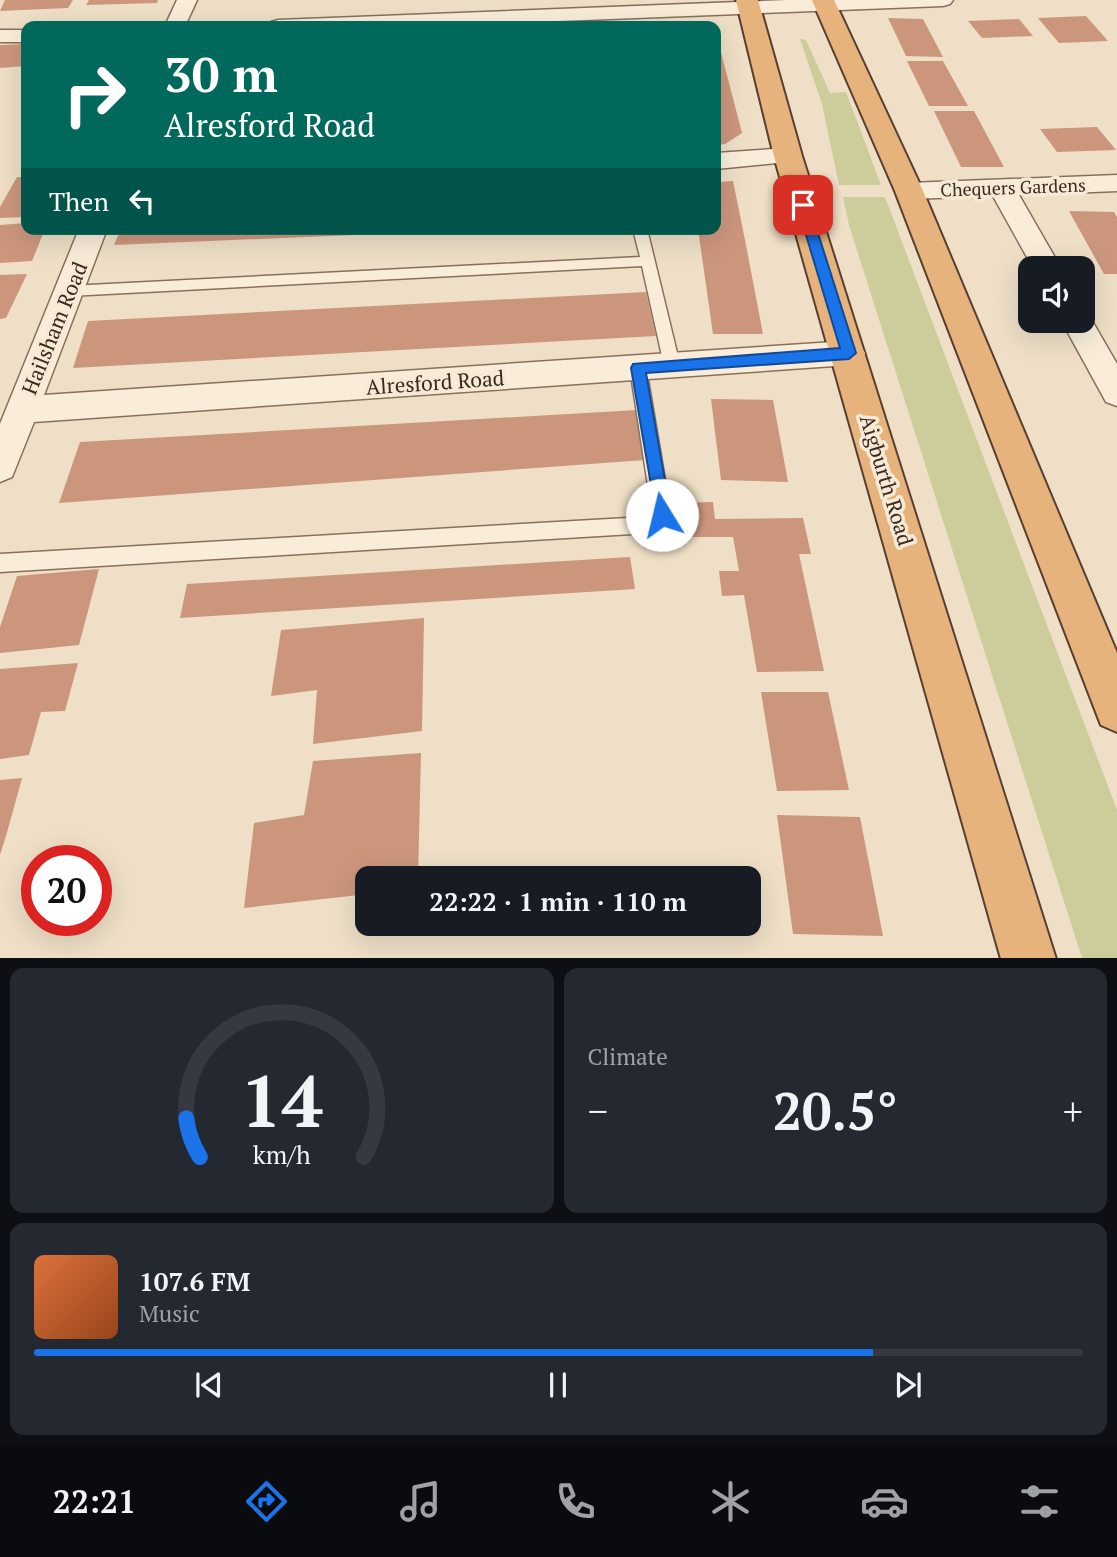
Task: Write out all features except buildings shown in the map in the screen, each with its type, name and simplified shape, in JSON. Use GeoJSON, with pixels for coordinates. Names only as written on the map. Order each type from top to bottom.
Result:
{"type":"FeatureCollection","features":[{"type":"Feature","properties":{"kind":"highway"},"geometry":{"type":"LineString","coordinates":[[824,2],[909,191],[1117,709]]}},
{"type":"Feature","properties":{"kind":"highway","name":"Aigburth Road"},"geometry":{"type":"LineString","coordinates":[[748,3],[788,156],[1029,958]]}},
{"type":"Feature","properties":{"kind":"street"},"geometry":{"type":"LineString","coordinates":[[177,21],[187,0]]}},
{"type":"Feature","properties":{"kind":"street"},"geometry":{"type":"LineString","coordinates":[[380,21],[748,3],[943,0]]}},
{"type":"Feature","properties":{"kind":"street"},"geometry":{"type":"LineString","coordinates":[[0,36],[21,36]]}},
{"type":"Feature","properties":{"kind":"street"},"geometry":{"type":"LineString","coordinates":[[721,161],[788,156]]}},
{"type":"Feature","properties":{"kind":"street","name":"Chequers Gardens"},"geometry":{"type":"LineString","coordinates":[[909,191],[1117,183]]}},
{"type":"Feature","properties":{"kind":"street"},"geometry":{"type":"LineString","coordinates":[[1002,189],[1040,256]]}},
{"type":"Feature","properties":{"kind":"street","name":"Hailsham Road"},"geometry":{"type":"LineString","coordinates":[[0,467],[91,235]]}},
{"type":"Feature","properties":{"kind":"street"},"geometry":{"type":"LineString","coordinates":[[1083,333],[1117,393]]}},
{"type":"Feature","properties":{"kind":"street","name":"Alresford Road"},"geometry":{"type":"LineString","coordinates":[[21,410],[849,353]]}},
{"type":"Feature","properties":{"kind":"lane"},"geometry":{"type":"LineString","coordinates":[[642,235],[672,365]]}},
{"type":"Feature","properties":{"kind":"lane"},"geometry":{"type":"LineString","coordinates":[[69,291],[648,261]]}},
{"type":"Feature","properties":{"kind":"lane"},"geometry":{"type":"LineString","coordinates":[[0,564],[649,525],[662,515],[638,368]]}},
{"type":"Feature","properties":{"kind":"green space"},"geometry":{"type":"Polygon","coordinates":[[[800,39],[806,40],[830,93],[846,92],[881,185],[839,185],[822,104],[800,39]]]}},
{"type":"Feature","properties":{"kind":"green space"},"geometry":{"type":"Polygon","coordinates":[[[843,197],[885,197],[1117,810],[1117,958],[1082,958],[849,225],[843,197]]]}},
{"type":"Feature","properties":{"kind":"route"},"geometry":{"type":"LineString","coordinates":[[662,515],[638,368],[849,353],[803,205]]}}]}
